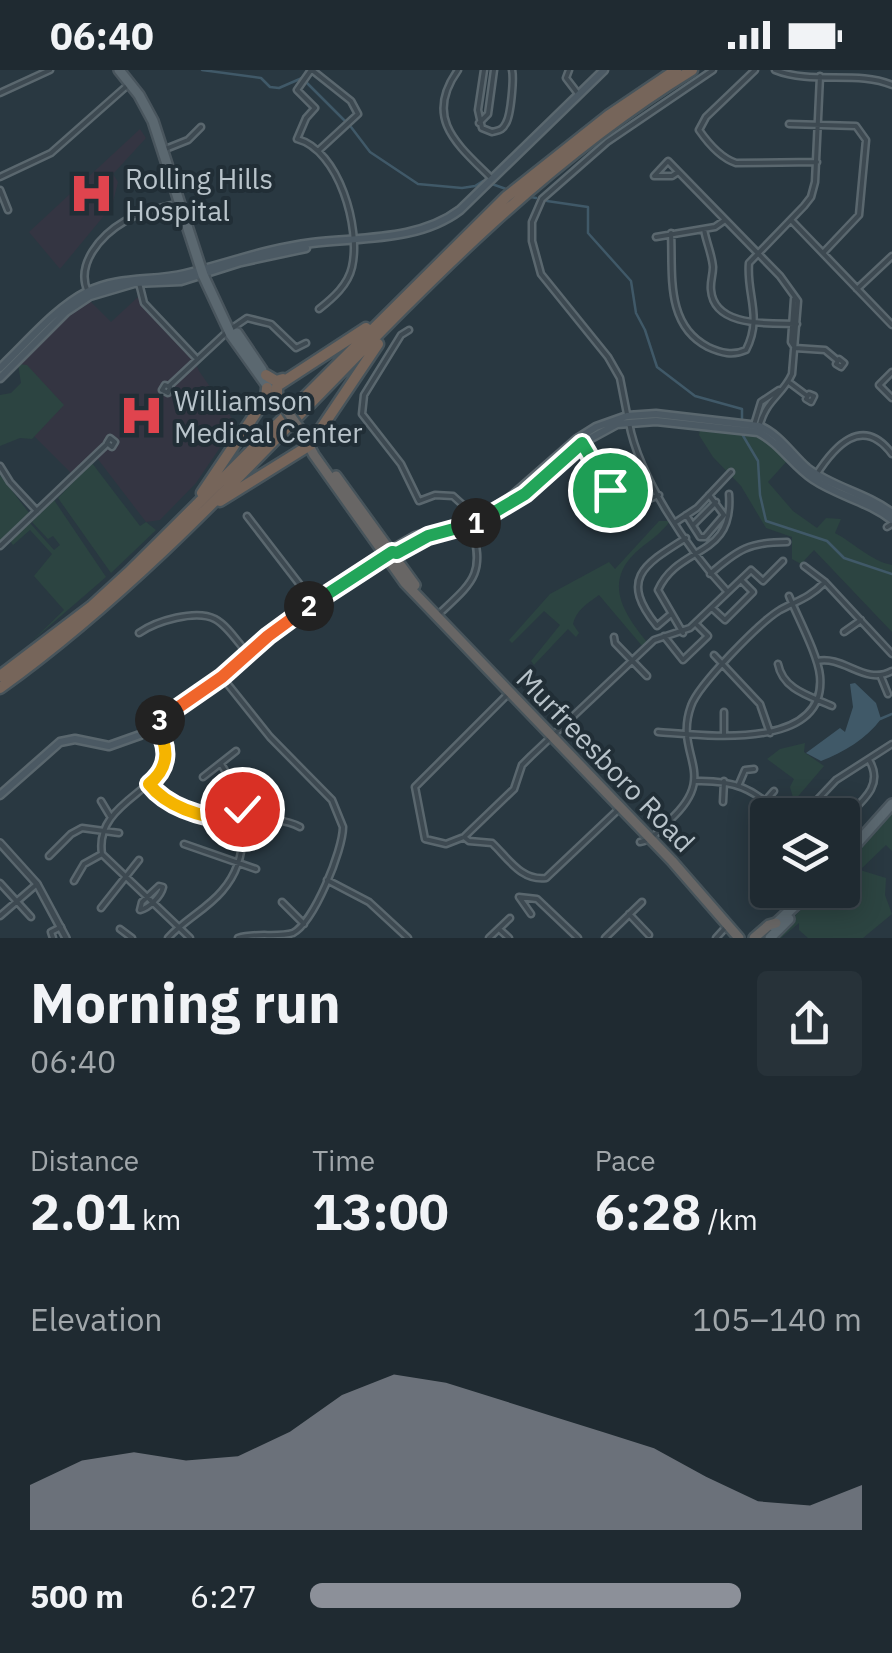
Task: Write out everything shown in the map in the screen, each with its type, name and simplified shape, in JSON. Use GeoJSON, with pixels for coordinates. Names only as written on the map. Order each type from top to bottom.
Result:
{"type":"FeatureCollection","features":[{"type":"Feature","properties":{"kind":"highway"},"geometry":{"type":"LineString","coordinates":[[0,688],[116,596],[170,544],[530,176],[676,70]]}},
{"type":"Feature","properties":{"kind":"highway"},"geometry":{"type":"LineString","coordinates":[[0,676],[92,606],[400,307],[537,183],[614,123],[692,70]]}},
{"type":"Feature","properties":{"kind":"highway"},"geometry":{"type":"LineString","coordinates":[[156,546],[215,475],[276,381],[289,378],[400,307]]}},
{"type":"Feature","properties":{"kind":"highway"},"geometry":{"type":"LineString","coordinates":[[170,544],[225,498],[312,448],[400,307]]}},
{"type":"Feature","properties":{"kind":"highway","name":"Murfreesboro Road"},"geometry":{"type":"LineString","coordinates":[[272,392],[438,615],[736,933]]}},
{"type":"Feature","properties":{"kind":"highway"},"geometry":{"type":"LineString","coordinates":[[757,938],[776,923]]}},
{"type":"Feature","properties":{"kind":"main road","name":"Murfreesboro Road"},"geometry":{"type":"LineString","coordinates":[[118,70],[150,113],[202,272],[231,329],[236,331],[272,392]]}},
{"type":"Feature","properties":{"kind":"main road"},"geometry":{"type":"LineString","coordinates":[[0,368],[61,310],[89,294],[138,280],[174,282],[269,253],[352,238],[413,233],[434,226],[460,210],[604,70]]}},
{"type":"Feature","properties":{"kind":"main road"},"geometry":{"type":"LineString","coordinates":[[0,378],[89,294]]}},
{"type":"Feature","properties":{"kind":"main road"},"geometry":{"type":"LineString","coordinates":[[0,795],[60,742],[75,739],[102,746],[120,745],[222,677],[314,603],[390,554],[509,506],[582,443],[628,419]]}},
{"type":"Feature","properties":{"kind":"main road"},"geometry":{"type":"LineString","coordinates":[[470,522],[512,497],[587,432],[628,419],[756,429],[774,434],[815,477],[872,500],[891,521]]}},
{"type":"Feature","properties":{"kind":"main road"},"geometry":{"type":"LineString","coordinates":[[860,840],[892,804]]}},
{"type":"Feature","properties":{"kind":"main road"},"geometry":{"type":"LineString","coordinates":[[776,923],[793,908]]}},
{"type":"Feature","properties":{"kind":"main road"},"geometry":{"type":"LineString","coordinates":[[770,938],[797,908]]}},
{"type":"Feature","properties":{"kind":"street"},"geometry":{"type":"LineString","coordinates":[[0,93],[50,70]]}},
{"type":"Feature","properties":{"kind":"street"},"geometry":{"type":"LineString","coordinates":[[318,152],[358,114],[352,101],[312,70],[298,90],[315,108],[297,139],[318,152],[344,191],[352,238],[350,272],[334,297],[319,309]]}},
{"type":"Feature","properties":{"kind":"street"},"geometry":{"type":"LineString","coordinates":[[458,70],[443,106],[448,132],[492,179]]}},
{"type":"Feature","properties":{"kind":"street"},"geometry":{"type":"LineString","coordinates":[[479,123],[484,70]]}},
{"type":"Feature","properties":{"kind":"street"},"geometry":{"type":"LineString","coordinates":[[479,123],[488,114],[494,70]]}},
{"type":"Feature","properties":{"kind":"street"},"geometry":{"type":"LineString","coordinates":[[479,123],[492,132],[506,124],[514,82],[512,70]]}},
{"type":"Feature","properties":{"kind":"street"},"geometry":{"type":"LineString","coordinates":[[568,70],[566,78],[579,95]]}},
{"type":"Feature","properties":{"kind":"street"},"geometry":{"type":"LineString","coordinates":[[713,70],[607,142],[542,199],[532,222],[532,241],[541,274],[608,357],[620,378],[636,455],[658,495],[710,574],[728,592]]}},
{"type":"Feature","properties":{"kind":"street"},"geometry":{"type":"LineString","coordinates":[[755,70],[706,117],[700,130],[702,135],[727,160],[736,163],[818,162]]}},
{"type":"Feature","properties":{"kind":"street"},"geometry":{"type":"LineString","coordinates":[[775,70],[788,75],[865,76],[892,85]]}},
{"type":"Feature","properties":{"kind":"street"},"geometry":{"type":"LineString","coordinates":[[671,233],[676,310],[688,330],[704,344],[736,354],[749,346],[754,322],[755,304],[748,269],[756,253],[811,197],[818,162],[820,76]]}},
{"type":"Feature","properties":{"kind":"street"},"geometry":{"type":"LineString","coordinates":[[0,177],[51,152],[130,83]]}},
{"type":"Feature","properties":{"kind":"street"},"geometry":{"type":"LineString","coordinates":[[789,124],[856,126],[866,140],[859,214],[824,253]]}},
{"type":"Feature","properties":{"kind":"street"},"geometry":{"type":"LineString","coordinates":[[163,150],[188,140],[201,127]]}},
{"type":"Feature","properties":{"kind":"street"},"geometry":{"type":"LineString","coordinates":[[678,172],[654,176],[666,160],[678,172],[725,220],[794,294],[791,342],[795,348],[788,382],[763,410],[756,429]]}},
{"type":"Feature","properties":{"kind":"street"},"geometry":{"type":"LineString","coordinates":[[0,190],[8,210]]}},
{"type":"Feature","properties":{"kind":"street"},"geometry":{"type":"LineString","coordinates":[[89,294],[82,274],[84,265],[112,231],[134,216],[179,203]]}},
{"type":"Feature","properties":{"kind":"street"},"geometry":{"type":"LineString","coordinates":[[656,236],[718,226],[725,220]]}},
{"type":"Feature","properties":{"kind":"street"},"geometry":{"type":"LineString","coordinates":[[791,220],[891,323]]}},
{"type":"Feature","properties":{"kind":"street"},"geometry":{"type":"LineString","coordinates":[[704,228],[713,264],[710,287],[718,309],[731,317],[754,322],[795,324]]}},
{"type":"Feature","properties":{"kind":"street"},"geometry":{"type":"LineString","coordinates":[[857,288],[892,256]]}},
{"type":"Feature","properties":{"kind":"street"},"geometry":{"type":"LineString","coordinates":[[138,280],[144,303],[196,358]]}},
{"type":"Feature","properties":{"kind":"street"},"geometry":{"type":"LineString","coordinates":[[169,386],[196,358],[252,317],[275,326],[296,348],[306,343]]}},
{"type":"Feature","properties":{"kind":"street"},"geometry":{"type":"LineString","coordinates":[[409,330],[401,335],[364,395],[362,414],[398,458],[419,501],[436,494],[453,496],[463,505],[470,522],[479,552],[477,571],[468,586],[438,615]]}},
{"type":"Feature","properties":{"kind":"street"},"geometry":{"type":"LineString","coordinates":[[795,348],[825,350],[837,360]]}},
{"type":"Feature","properties":{"kind":"street"},"geometry":{"type":"LineString","coordinates":[[892,372],[880,385],[892,398]]}},
{"type":"Feature","properties":{"kind":"street"},"geometry":{"type":"LineString","coordinates":[[788,382],[806,395]]}},
{"type":"Feature","properties":{"kind":"street"},"geometry":{"type":"LineString","coordinates":[[815,477],[836,446],[855,437],[878,440],[892,454]]}},
{"type":"Feature","properties":{"kind":"street"},"geometry":{"type":"LineString","coordinates":[[582,443],[617,497],[642,502],[658,495]]}},
{"type":"Feature","properties":{"kind":"street"},"geometry":{"type":"LineString","coordinates":[[0,546],[107,444]]}},
{"type":"Feature","properties":{"kind":"street"},"geometry":{"type":"LineString","coordinates":[[0,466],[37,511]]}},
{"type":"Feature","properties":{"kind":"street"},"geometry":{"type":"LineString","coordinates":[[676,522],[731,472]]}},
{"type":"Feature","properties":{"kind":"street"},"geometry":{"type":"LineString","coordinates":[[683,632],[658,590],[671,570],[729,524],[729,494]]}},
{"type":"Feature","properties":{"kind":"street"},"geometry":{"type":"LineString","coordinates":[[686,515],[700,537],[705,537],[724,516],[709,495]]}},
{"type":"Feature","properties":{"kind":"street"},"geometry":{"type":"LineString","coordinates":[[695,498],[701,503]]}},
{"type":"Feature","properties":{"kind":"street"},"geometry":{"type":"LineString","coordinates":[[692,525],[716,502]]}},
{"type":"Feature","properties":{"kind":"street"},"geometry":{"type":"LineString","coordinates":[[247,516],[314,603]]}},
{"type":"Feature","properties":{"kind":"street"},"geometry":{"type":"LineString","coordinates":[[672,613],[657,626],[642,606],[637,588],[646,568],[686,538]]}},
{"type":"Feature","properties":{"kind":"street"},"geometry":{"type":"LineString","coordinates":[[710,574],[731,555],[752,544],[787,542]]}},
{"type":"Feature","properties":{"kind":"street"},"geometry":{"type":"LineString","coordinates":[[510,692],[414,787],[426,839],[446,844],[464,837],[514,788],[522,766],[654,640],[683,632],[695,624],[751,570],[763,581],[784,561]]}},
{"type":"Feature","properties":{"kind":"street"},"geometry":{"type":"LineString","coordinates":[[804,566],[826,582],[892,654]]}},
{"type":"Feature","properties":{"kind":"street"},"geometry":{"type":"LineString","coordinates":[[712,608],[725,620],[754,592],[740,579]]}},
{"type":"Feature","properties":{"kind":"street"},"geometry":{"type":"LineString","coordinates":[[646,840],[692,796],[696,781],[687,734],[689,712],[698,692],[779,611],[808,598],[826,582]]}},
{"type":"Feature","properties":{"kind":"street"},"geometry":{"type":"LineString","coordinates":[[658,732],[770,734],[798,721],[816,698],[820,682],[816,661],[789,596]]}},
{"type":"Feature","properties":{"kind":"street"},"geometry":{"type":"LineString","coordinates":[[139,634],[152,624],[212,617],[248,654]]}},
{"type":"Feature","properties":{"kind":"street"},"geometry":{"type":"LineString","coordinates":[[844,632],[861,620]]}},
{"type":"Feature","properties":{"kind":"street"},"geometry":{"type":"LineString","coordinates":[[664,636],[684,660],[708,636],[695,624]]}},
{"type":"Feature","properties":{"kind":"street"},"geometry":{"type":"LineString","coordinates":[[614,637],[615,643],[647,676]]}},
{"type":"Feature","properties":{"kind":"street"},"geometry":{"type":"LineString","coordinates":[[714,655],[760,704],[770,734]]}},
{"type":"Feature","properties":{"kind":"street"},"geometry":{"type":"LineString","coordinates":[[816,661],[829,659],[881,677],[892,672]]}},
{"type":"Feature","properties":{"kind":"street"},"geometry":{"type":"LineString","coordinates":[[778,664],[788,684],[832,706]]}},
{"type":"Feature","properties":{"kind":"street"},"geometry":{"type":"LineString","coordinates":[[222,677],[270,736],[336,806],[343,835],[327,880],[304,924],[290,934],[238,938]]}},
{"type":"Feature","properties":{"kind":"street"},"geometry":{"type":"LineString","coordinates":[[881,677],[888,694]]}},
{"type":"Feature","properties":{"kind":"street"},"geometry":{"type":"LineString","coordinates":[[724,712],[724,734]]}},
{"type":"Feature","properties":{"kind":"street"},"geometry":{"type":"LineString","coordinates":[[154,724],[162,734],[167,757],[160,775],[128,797],[110,816],[102,832],[102,854],[190,938]]}},
{"type":"Feature","properties":{"kind":"street"},"geometry":{"type":"LineString","coordinates":[[819,798],[836,780],[892,744]]}},
{"type":"Feature","properties":{"kind":"street"},"geometry":{"type":"LineString","coordinates":[[203,778],[236,751]]}},
{"type":"Feature","properties":{"kind":"street"},"geometry":{"type":"LineString","coordinates":[[860,799],[876,781],[869,759]]}},
{"type":"Feature","properties":{"kind":"street"},"geometry":{"type":"LineString","coordinates":[[168,938],[221,892],[242,844],[243,822],[236,787],[220,764]]}},
{"type":"Feature","properties":{"kind":"street"},"geometry":{"type":"LineString","coordinates":[[739,784],[746,768],[754,769]]}},
{"type":"Feature","properties":{"kind":"street"},"geometry":{"type":"LineString","coordinates":[[696,781],[739,784],[763,798]]}},
{"type":"Feature","properties":{"kind":"street"},"geometry":{"type":"LineString","coordinates":[[722,802],[724,781]]}},
{"type":"Feature","properties":{"kind":"street"},"geometry":{"type":"LineString","coordinates":[[236,787],[253,783],[264,786]]}},
{"type":"Feature","properties":{"kind":"street"},"geometry":{"type":"LineString","coordinates":[[149,784],[170,803],[223,820],[288,820],[300,827]]}},
{"type":"Feature","properties":{"kind":"street"},"geometry":{"type":"LineString","coordinates":[[768,798],[774,791]]}},
{"type":"Feature","properties":{"kind":"street"},"geometry":{"type":"LineString","coordinates":[[101,801],[110,816]]}},
{"type":"Feature","properties":{"kind":"street"},"geometry":{"type":"LineString","coordinates":[[464,837],[492,843],[518,869],[538,879],[546,878],[621,807]]}},
{"type":"Feature","properties":{"kind":"street"},"geometry":{"type":"LineString","coordinates":[[48,856],[82,828],[119,833]]}},
{"type":"Feature","properties":{"kind":"street"},"geometry":{"type":"LineString","coordinates":[[0,843],[37,884],[62,927],[60,937],[52,932],[62,927]]}},
{"type":"Feature","properties":{"kind":"street"},"geometry":{"type":"LineString","coordinates":[[184,844],[256,869]]}},
{"type":"Feature","properties":{"kind":"street"},"geometry":{"type":"LineString","coordinates":[[74,881],[84,864],[102,854]]}},
{"type":"Feature","properties":{"kind":"street"},"geometry":{"type":"LineString","coordinates":[[101,908],[138,860]]}},
{"type":"Feature","properties":{"kind":"street"},"geometry":{"type":"LineString","coordinates":[[327,880],[369,902],[408,938]]}},
{"type":"Feature","properties":{"kind":"street"},"geometry":{"type":"LineString","coordinates":[[0,883],[31,917]]}},
{"type":"Feature","properties":{"kind":"street"},"geometry":{"type":"LineString","coordinates":[[0,916],[37,884]]}},
{"type":"Feature","properties":{"kind":"street"},"geometry":{"type":"LineString","coordinates":[[163,887],[153,902],[140,910],[147,896],[163,887]]}},
{"type":"Feature","properties":{"kind":"street"},"geometry":{"type":"LineString","coordinates":[[531,914],[519,897],[534,897],[578,938]]}},
{"type":"Feature","properties":{"kind":"street"},"geometry":{"type":"LineString","coordinates":[[282,902],[304,924]]}},
{"type":"Feature","properties":{"kind":"street"},"geometry":{"type":"LineString","coordinates":[[604,938],[642,902]]}},
{"type":"Feature","properties":{"kind":"street"},"geometry":{"type":"LineString","coordinates":[[630,914],[650,935]]}},
{"type":"Feature","properties":{"kind":"street"},"geometry":{"type":"LineString","coordinates":[[489,938],[510,918]]}},
{"type":"Feature","properties":{"kind":"street"},"geometry":{"type":"LineString","coordinates":[[120,929],[132,938]]}},
{"type":"Feature","properties":{"kind":"street"},"geometry":{"type":"LineString","coordinates":[[500,929],[509,938]]}},
{"type":"Feature","properties":{"kind":"street"},"geometry":{"type":"LineString","coordinates":[[716,938],[736,933]]}},
{"type":"Feature","properties":{"kind":"shaded area","name":"Rolling Hills Hospital"},"geometry":{"type":"Polygon","coordinates":[[[140,129],[146,138],[113,174],[118,182],[112,206],[60,269],[29,232],[140,129]]]}},
{"type":"Feature","properties":{"kind":"shaded area","name":"Williamson Medical Center"},"geometry":{"type":"Polygon","coordinates":[[[138,297],[194,359],[236,424],[196,483],[160,520],[146,522],[94,454],[72,474],[32,434],[60,407],[19,365],[64,318],[90,301],[111,322],[138,297]]]}},
{"type":"Feature","properties":{"kind":"shaded area"},"geometry":{"type":"Polygon","coordinates":[[[855,683],[876,703],[881,719],[861,739],[830,757],[821,761],[806,753],[840,728],[845,732],[853,707],[850,684],[855,683]]]}},
{"type":"Feature","properties":{"kind":"green space"},"geometry":{"type":"Polygon","coordinates":[[[18,364],[27,365],[64,405],[32,439],[20,438],[0,446],[0,395],[11,393],[21,383],[18,364]]]}},
{"type":"Feature","properties":{"kind":"green space"},"geometry":{"type":"Polygon","coordinates":[[[701,425],[764,435],[787,461],[768,482],[793,511],[817,528],[826,518],[841,519],[835,533],[892,565],[892,632],[814,550],[801,564],[792,559],[792,537],[766,528],[741,486],[713,457],[699,435],[701,425]]]}},
{"type":"Feature","properties":{"kind":"green space"},"geometry":{"type":"Polygon","coordinates":[[[92,463],[140,526],[146,522],[156,530],[111,573],[58,498],[92,463]]]}},
{"type":"Feature","properties":{"kind":"green space"},"geometry":{"type":"Polygon","coordinates":[[[0,475],[29,513],[0,544],[0,475]]]}},
{"type":"Feature","properties":{"kind":"green space"},"geometry":{"type":"Polygon","coordinates":[[[54,500],[106,577],[32,641],[64,610],[34,576],[52,554],[30,530],[13,545],[10,541],[30,523],[54,550],[60,545],[32,522],[54,500]]]}},
{"type":"Feature","properties":{"kind":"green space"},"geometry":{"type":"Polygon","coordinates":[[[659,521],[670,521],[635,553],[620,576],[621,599],[647,642],[643,647],[599,595],[577,615],[573,624],[579,633],[576,637],[568,629],[534,665],[531,661],[560,625],[544,611],[512,643],[509,640],[550,594],[609,562],[615,569],[659,521]]]}},
{"type":"Feature","properties":{"kind":"green space"},"geometry":{"type":"Polygon","coordinates":[[[805,743],[804,752],[824,766],[797,798],[790,787],[794,779],[767,759],[780,749],[805,743]]]}},
{"type":"Feature","properties":{"kind":"green space"},"geometry":{"type":"Polygon","coordinates":[[[892,808],[892,851],[886,845],[860,870],[860,846],[892,808]]]}},
{"type":"Feature","properties":{"kind":"green space"},"geometry":{"type":"Polygon","coordinates":[[[860,870],[886,878],[885,895],[892,914],[863,938],[808,938],[799,930],[799,923],[781,938],[774,938],[803,908],[860,908],[860,870]]]}},
{"type":"Feature","properties":{"kind":"waterway"},"geometry":{"type":"LineString","coordinates":[[202,70],[261,78],[270,87],[279,88],[302,78]]}},
{"type":"Feature","properties":{"kind":"waterway"},"geometry":{"type":"LineString","coordinates":[[306,82],[346,122]]}},
{"type":"Feature","properties":{"kind":"waterway"},"geometry":{"type":"LineString","coordinates":[[351,127],[370,152],[418,184],[462,188],[483,181]]}},
{"type":"Feature","properties":{"kind":"waterway"},"geometry":{"type":"LineString","coordinates":[[492,184],[506,189]]}},
{"type":"Feature","properties":{"kind":"waterway"},"geometry":{"type":"LineString","coordinates":[[531,197],[536,198]]}},
{"type":"Feature","properties":{"kind":"waterway"},"geometry":{"type":"LineString","coordinates":[[547,201],[588,207],[588,233],[631,281],[636,313],[657,367],[695,396],[742,409],[742,419]]}},
{"type":"Feature","properties":{"kind":"waterway"},"geometry":{"type":"LineString","coordinates":[[742,434],[758,461],[766,521],[827,541],[844,558],[892,574]]}},
{"type":"Feature","properties":{"kind":"waterway"},"geometry":{"type":"LineString","coordinates":[[880,719],[892,714]]}},
{"type":"Feature","properties":{"kind":"place","name":"Rolling Hills Hospital"},"geometry":{"type":"Point","coordinates":[92,194]}},
{"type":"Feature","properties":{"kind":"place","name":"Williamson Medical Center"},"geometry":{"type":"Point","coordinates":[141,416]}},
{"type":"Feature","properties":{"kind":"route"},"geometry":{"type":"LineString","coordinates":[[242,809],[243,822],[223,820],[158,796],[149,784],[160,775],[167,757],[162,734],[154,724],[222,677],[285,622],[392,552],[496,514],[525,494],[582,443],[610,490]]}}]}
